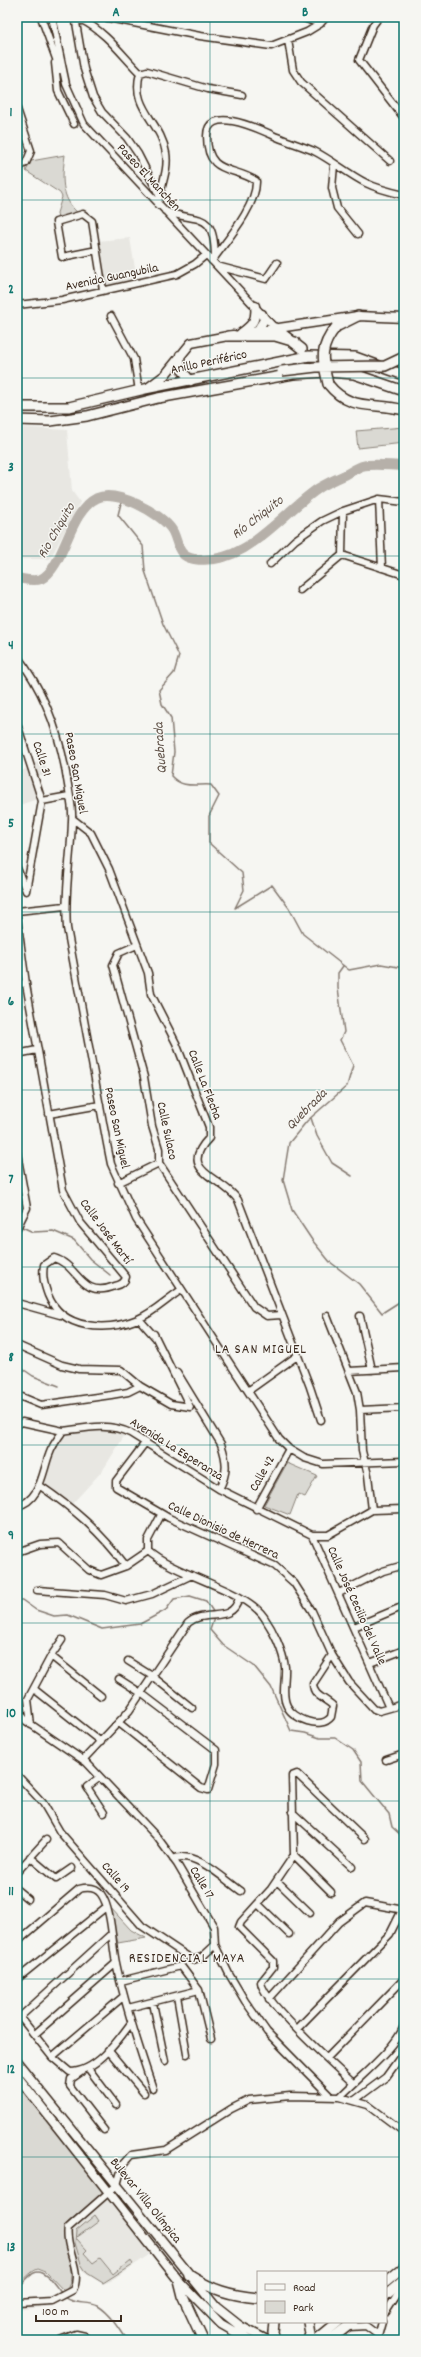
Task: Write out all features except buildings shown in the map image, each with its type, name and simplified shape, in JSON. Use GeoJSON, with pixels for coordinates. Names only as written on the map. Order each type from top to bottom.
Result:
{"type":"FeatureCollection","features":[{"type":"Feature","properties":{"kind":"highway"},"geometry":{"type":"LineString","coordinates":[[358,316],[336,327],[326,342],[322,360],[328,384],[341,398],[364,406],[404,410]]}},
{"type":"Feature","properties":{"kind":"highway"},"geometry":{"type":"LineString","coordinates":[[276,328],[302,349]]}},
{"type":"Feature","properties":{"kind":"highway"},"geometry":{"type":"LineString","coordinates":[[228,336],[275,336],[295,342]]}},
{"type":"Feature","properties":{"kind":"highway","name":"Anillo Periférico"},"geometry":{"type":"LineString","coordinates":[[17,408],[35,409],[69,407],[297,357],[337,355],[355,357],[375,363],[404,375]]}},
{"type":"Feature","properties":{"kind":"highway"},"geometry":{"type":"LineString","coordinates":[[233,384],[282,371],[316,367],[385,366],[404,357]]}},
{"type":"Feature","properties":{"kind":"highway","name":"Anillo Periférico"},"geometry":{"type":"LineString","coordinates":[[17,420],[50,421],[87,416],[158,398],[293,374],[334,372],[354,374],[404,391]]}},
{"type":"Feature","properties":{"kind":"highway"},"geometry":{"type":"LineString","coordinates":[[17,411],[35,409]]}},
{"type":"Feature","properties":{"kind":"highway"},"geometry":{"type":"LineString","coordinates":[[17,417],[50,421]]}},
{"type":"Feature","properties":{"kind":"highway"},"geometry":{"type":"LineString","coordinates":[[387,2277],[402,2269]]}},
{"type":"Feature","properties":{"kind":"highway"},"geometry":{"type":"LineString","coordinates":[[387,2281],[402,2269]]}},
{"type":"Feature","properties":{"kind":"highway"},"geometry":{"type":"LineString","coordinates":[[189,2275],[211,2288],[231,2295],[257,2298]]}},
{"type":"Feature","properties":{"kind":"highway"},"geometry":{"type":"LineString","coordinates":[[387,2294],[404,2280]]}},
{"type":"Feature","properties":{"kind":"highway"},"geometry":{"type":"LineString","coordinates":[[179,2281],[183,2297],[203,2340]]}},
{"type":"Feature","properties":{"kind":"highway"},"geometry":{"type":"LineString","coordinates":[[274,2323],[273,2332],[275,2340]]}},
{"type":"Feature","properties":{"kind":"highway"},"geometry":{"type":"LineString","coordinates":[[308,2323],[310,2334],[308,2340]]}},
{"type":"Feature","properties":{"kind":"highway"},"geometry":{"type":"LineString","coordinates":[[316,2340],[337,2323]]}},
{"type":"Feature","properties":{"kind":"highway"},"geometry":{"type":"LineString","coordinates":[[330,2340],[350,2325]]}},
{"type":"Feature","properties":{"kind":"main road"},"geometry":{"type":"LineString","coordinates":[[238,334],[254,322],[256,315],[255,306]]}},
{"type":"Feature","properties":{"kind":"main road"},"geometry":{"type":"LineString","coordinates":[[257,331],[264,320],[262,314]]}},
{"type":"Feature","properties":{"kind":"main road"},"geometry":{"type":"LineString","coordinates":[[142,390],[165,375],[191,343],[197,341],[358,316],[404,318]]}},
{"type":"Feature","properties":{"kind":"main road"},"geometry":{"type":"LineString","coordinates":[[180,355],[181,369],[191,380]]}},
{"type":"Feature","properties":{"kind":"main road","name":"Bulevar Villa Olímpica"},"geometry":{"type":"LineString","coordinates":[[17,2062],[216,2307],[227,2317],[267,2340]]}},
{"type":"Feature","properties":{"kind":"main road","name":"Bulevar Villa Olímpica"},"geometry":{"type":"LineString","coordinates":[[17,2076],[179,2281],[221,2324],[249,2340]]}},
{"type":"Feature","properties":{"kind":"street"},"geometry":{"type":"LineString","coordinates":[[41,17],[55,58],[66,84]]}},
{"type":"Feature","properties":{"kind":"street","name":"Paseo El Manchén"},"geometry":{"type":"LineString","coordinates":[[52,17],[66,84],[73,104],[84,124],[158,205],[206,255],[213,259],[217,266],[276,328]]}},
{"type":"Feature","properties":{"kind":"street"},"geometry":{"type":"LineString","coordinates":[[78,20],[102,17],[261,46],[271,46],[288,40],[320,24],[326,17]]}},
{"type":"Feature","properties":{"kind":"street"},"geometry":{"type":"LineString","coordinates":[[302,17],[320,24]]}},
{"type":"Feature","properties":{"kind":"street"},"geometry":{"type":"LineString","coordinates":[[379,17],[373,25],[360,60],[404,118]]}},
{"type":"Feature","properties":{"kind":"street"},"geometry":{"type":"LineString","coordinates":[[78,20],[95,27],[119,47],[140,73]]}},
{"type":"Feature","properties":{"kind":"street"},"geometry":{"type":"LineString","coordinates":[[78,20],[84,69],[93,98],[102,112],[127,138],[138,154],[159,195]]}},
{"type":"Feature","properties":{"kind":"street"},"geometry":{"type":"LineString","coordinates":[[288,40],[293,70],[301,82],[390,161]]}},
{"type":"Feature","properties":{"kind":"street"},"geometry":{"type":"LineString","coordinates":[[55,58],[58,91],[74,124]]}},
{"type":"Feature","properties":{"kind":"street"},"geometry":{"type":"LineString","coordinates":[[140,73],[147,71],[208,89],[242,95]]}},
{"type":"Feature","properties":{"kind":"street"},"geometry":{"type":"LineString","coordinates":[[140,73],[137,83],[137,95],[142,107],[158,130],[166,152],[167,166],[159,195],[158,205]]}},
{"type":"Feature","properties":{"kind":"street"},"geometry":{"type":"LineString","coordinates":[[17,108],[31,151],[26,163],[17,168]]}},
{"type":"Feature","properties":{"kind":"street"},"geometry":{"type":"LineString","coordinates":[[213,259],[245,212],[256,187],[256,181],[221,168],[207,146],[207,133],[210,125],[216,121],[226,120],[257,127],[315,152],[367,184],[404,195]]}},
{"type":"Feature","properties":{"kind":"street"},"geometry":{"type":"LineString","coordinates":[[334,165],[332,188],[337,208],[358,234]]}},
{"type":"Feature","properties":{"kind":"street"},"geometry":{"type":"LineString","coordinates":[[164,210],[196,216],[205,221],[212,230],[213,259]]}},
{"type":"Feature","properties":{"kind":"street"},"geometry":{"type":"LineString","coordinates":[[96,250],[62,257],[56,222],[83,214],[92,221],[103,290]]}},
{"type":"Feature","properties":{"kind":"street","name":"Avenida Guangubila"},"geometry":{"type":"LineString","coordinates":[[17,305],[62,300],[177,274],[195,264],[206,255]]}},
{"type":"Feature","properties":{"kind":"street"},"geometry":{"type":"LineString","coordinates":[[217,266],[266,279],[277,263]]}},
{"type":"Feature","properties":{"kind":"street"},"geometry":{"type":"LineString","coordinates":[[111,316],[134,359],[142,390]]}},
{"type":"Feature","properties":{"kind":"street"},"geometry":{"type":"LineString","coordinates":[[270,564],[300,536],[322,521],[343,511],[379,499],[404,502]]}},
{"type":"Feature","properties":{"kind":"street"},"geometry":{"type":"LineString","coordinates":[[379,499],[382,568]]}},
{"type":"Feature","properties":{"kind":"street"},"geometry":{"type":"LineString","coordinates":[[300,590],[342,555],[343,511]]}},
{"type":"Feature","properties":{"kind":"street"},"geometry":{"type":"LineString","coordinates":[[342,555],[404,575]]}},
{"type":"Feature","properties":{"kind":"street","name":"Paseo San Miguel"},"geometry":{"type":"LineString","coordinates":[[17,656],[39,689],[58,734],[70,796],[73,819],[65,906],[67,928],[111,1164],[118,1183],[136,1219],[181,1290],[248,1391],[270,1428],[289,1449],[304,1458],[323,1464],[404,1462]]}},
{"type":"Feature","properties":{"kind":"street","name":"Calle 31"},"geometry":{"type":"LineString","coordinates":[[17,724],[42,801]]}},
{"type":"Feature","properties":{"kind":"street"},"geometry":{"type":"LineString","coordinates":[[17,868],[26,891],[42,801],[70,796]]}},
{"type":"Feature","properties":{"kind":"street","name":"Calle La Flecha"},"geometry":{"type":"LineString","coordinates":[[73,819],[87,830],[97,842],[148,973],[151,994],[176,1044],[209,1127],[209,1138],[201,1147],[197,1156],[197,1164],[202,1171],[227,1188],[238,1200],[321,1420]]}},
{"type":"Feature","properties":{"kind":"street"},"geometry":{"type":"LineString","coordinates":[[17,911],[65,906]]}},
{"type":"Feature","properties":{"kind":"street","name":"Calle José Martí"},"geometry":{"type":"LineString","coordinates":[[17,917],[37,1050],[66,1196],[80,1222],[126,1277],[123,1283],[114,1287],[89,1288],[81,1282],[66,1264],[54,1258],[48,1260],[44,1265],[43,1280],[54,1307],[61,1316]]}},
{"type":"Feature","properties":{"kind":"street","name":"Calle Sulaco"},"geometry":{"type":"LineString","coordinates":[[137,945],[119,953],[113,965],[144,1076],[152,1126],[159,1149],[159,1163],[254,1307],[267,1316],[281,1314]]}},
{"type":"Feature","properties":{"kind":"street"},"geometry":{"type":"LineString","coordinates":[[17,982],[26,984]]}},
{"type":"Feature","properties":{"kind":"street"},"geometry":{"type":"LineString","coordinates":[[17,1054],[37,1050]]}},
{"type":"Feature","properties":{"kind":"street"},"geometry":{"type":"LineString","coordinates":[[49,1114],[100,1105]]}},
{"type":"Feature","properties":{"kind":"street"},"geometry":{"type":"LineString","coordinates":[[17,1153],[27,1208],[17,1228]]}},
{"type":"Feature","properties":{"kind":"street"},"geometry":{"type":"LineString","coordinates":[[118,1183],[159,1163]]}},
{"type":"Feature","properties":{"kind":"street"},"geometry":{"type":"LineString","coordinates":[[17,1302],[81,1324],[94,1326],[124,1324],[139,1319],[181,1290]]}},
{"type":"Feature","properties":{"kind":"street"},"geometry":{"type":"LineString","coordinates":[[327,1316],[357,1392],[360,1410],[362,1451],[366,1464],[372,1510]]}},
{"type":"Feature","properties":{"kind":"street"},"geometry":{"type":"LineString","coordinates":[[360,1316],[372,1370]]}},
{"type":"Feature","properties":{"kind":"street"},"geometry":{"type":"LineString","coordinates":[[139,1319],[154,1334],[221,1444],[227,1464],[226,1474],[219,1489]]}},
{"type":"Feature","properties":{"kind":"street"},"geometry":{"type":"LineString","coordinates":[[17,1345],[62,1365],[79,1369],[121,1370],[140,1386],[171,1404],[190,1407],[154,1334]]}},
{"type":"Feature","properties":{"kind":"street"},"geometry":{"type":"LineString","coordinates":[[248,1391],[297,1356]]}},
{"type":"Feature","properties":{"kind":"street"},"geometry":{"type":"LineString","coordinates":[[349,1371],[404,1368]]}},
{"type":"Feature","properties":{"kind":"street"},"geometry":{"type":"LineString","coordinates":[[17,1395],[41,1405],[128,1392],[140,1386]]}},
{"type":"Feature","properties":{"kind":"street"},"geometry":{"type":"LineString","coordinates":[[360,1410],[404,1408]]}},
{"type":"Feature","properties":{"kind":"street","name":"Avenida La Esperanza"},"geometry":{"type":"LineString","coordinates":[[17,1425],[22,1422],[63,1431],[106,1426],[119,1428],[145,1442],[219,1489],[256,1509],[312,1535]]}},
{"type":"Feature","properties":{"kind":"street"},"geometry":{"type":"LineString","coordinates":[[17,1506],[30,1499],[39,1486],[50,1452],[63,1431]]}},
{"type":"Feature","properties":{"kind":"street","name":"Calle Dionisio de Herrera"},"geometry":{"type":"LineString","coordinates":[[145,1442],[116,1481],[116,1487],[161,1515],[275,1566],[294,1583],[308,1606],[332,1655],[349,1682],[374,1709],[379,1711],[389,1708]]}},
{"type":"Feature","properties":{"kind":"street","name":"Calle 42"},"geometry":{"type":"LineString","coordinates":[[256,1509],[289,1449]]}},
{"type":"Feature","properties":{"kind":"street"},"geometry":{"type":"LineString","coordinates":[[39,1486],[77,1512],[109,1543],[126,1566]]}},
{"type":"Feature","properties":{"kind":"street"},"geometry":{"type":"LineString","coordinates":[[312,1535],[328,1535],[372,1510],[404,1509]]}},
{"type":"Feature","properties":{"kind":"street"},"geometry":{"type":"LineString","coordinates":[[148,1551],[148,1540],[161,1515]]}},
{"type":"Feature","properties":{"kind":"street","name":"Calle José Cecilio del Valle"},"geometry":{"type":"LineString","coordinates":[[312,1535],[389,1708]]}},
{"type":"Feature","properties":{"kind":"street"},"geometry":{"type":"LineString","coordinates":[[17,1552],[53,1542],[64,1547],[94,1573],[106,1575],[126,1566],[148,1551]]}},
{"type":"Feature","properties":{"kind":"street"},"geometry":{"type":"LineString","coordinates":[[148,1551],[167,1565],[192,1575],[239,1598],[264,1616],[282,1654],[285,1668],[286,1706],[299,1717],[311,1722],[324,1722],[333,1714],[332,1706],[316,1694],[313,1687],[313,1684],[332,1655]]}},
{"type":"Feature","properties":{"kind":"street"},"geometry":{"type":"LineString","coordinates":[[339,1593],[383,1571],[404,1565]]}},
{"type":"Feature","properties":{"kind":"street"},"geometry":{"type":"LineString","coordinates":[[37,1590],[105,1595],[126,1601],[152,1594],[192,1575]]}},
{"type":"Feature","properties":{"kind":"street"},"geometry":{"type":"LineString","coordinates":[[83,1760],[119,1723],[141,1693],[184,1628],[193,1619],[204,1616],[217,1616],[230,1613],[239,1598]]}},
{"type":"Feature","properties":{"kind":"street"},"geometry":{"type":"LineString","coordinates":[[354,1627],[404,1606]]}},
{"type":"Feature","properties":{"kind":"street"},"geometry":{"type":"LineString","coordinates":[[31,1725],[28,1699],[62,1640]]}},
{"type":"Feature","properties":{"kind":"street"},"geometry":{"type":"LineString","coordinates":[[370,1663],[404,1650]]}},
{"type":"Feature","properties":{"kind":"street"},"geometry":{"type":"LineString","coordinates":[[52,1656],[101,1696]]}},
{"type":"Feature","properties":{"kind":"street"},"geometry":{"type":"LineString","coordinates":[[128,1661],[152,1676],[192,1708]]}},
{"type":"Feature","properties":{"kind":"street"},"geometry":{"type":"LineString","coordinates":[[119,1679],[141,1693],[216,1750],[216,1764],[208,1790],[201,1788],[119,1723]]}},
{"type":"Feature","properties":{"kind":"street"},"geometry":{"type":"LineString","coordinates":[[34,1689],[101,1742]]}},
{"type":"Feature","properties":{"kind":"street"},"geometry":{"type":"LineString","coordinates":[[389,1708],[404,1704]]}},
{"type":"Feature","properties":{"kind":"street","name":"Calle 17"},"geometry":{"type":"LineString","coordinates":[[17,1708],[26,1721],[31,1725],[83,1760],[157,1837],[173,1859],[214,1927],[216,1945],[233,1981],[267,2032],[330,2096]]}},
{"type":"Feature","properties":{"kind":"street"},"geometry":{"type":"LineString","coordinates":[[386,1760],[404,1754]]}},
{"type":"Feature","properties":{"kind":"street"},"geometry":{"type":"LineString","coordinates":[[353,2083],[296,2029],[262,1989],[261,1982],[273,1967],[273,1961],[239,1927],[240,1922],[258,1904],[277,1881],[294,1855],[292,1776],[297,1774],[365,1839]]}},
{"type":"Feature","properties":{"kind":"street","name":"Calle 19"},"geometry":{"type":"LineString","coordinates":[[17,1775],[43,1803],[60,1832],[142,1926],[193,1960],[202,1957],[216,1945]]}},
{"type":"Feature","properties":{"kind":"street"},"geometry":{"type":"LineString","coordinates":[[100,1777],[87,1787],[104,1813]]}},
{"type":"Feature","properties":{"kind":"street"},"geometry":{"type":"LineString","coordinates":[[292,1812],[352,1867]]}},
{"type":"Feature","properties":{"kind":"street"},"geometry":{"type":"LineString","coordinates":[[17,1872],[46,1840]]}},
{"type":"Feature","properties":{"kind":"street"},"geometry":{"type":"LineString","coordinates":[[294,1855],[331,1892]]}},
{"type":"Feature","properties":{"kind":"street"},"geometry":{"type":"LineString","coordinates":[[173,1859],[180,1856],[194,1858],[241,1891]]}},
{"type":"Feature","properties":{"kind":"street"},"geometry":{"type":"LineString","coordinates":[[30,1857],[56,1879],[72,1868]]}},
{"type":"Feature","properties":{"kind":"street"},"geometry":{"type":"LineString","coordinates":[[277,1881],[310,1914]]}},
{"type":"Feature","properties":{"kind":"street"},"geometry":{"type":"LineString","coordinates":[[17,1942],[79,1889],[96,1890],[101,1894],[106,1907],[116,1963],[131,2023],[153,2089]]}},
{"type":"Feature","properties":{"kind":"street"},"geometry":{"type":"LineString","coordinates":[[17,1890],[28,1899]]}},
{"type":"Feature","properties":{"kind":"street"},"geometry":{"type":"LineString","coordinates":[[270,1999],[339,1922],[365,1903],[403,1910],[390,1934],[296,2029]]}},
{"type":"Feature","properties":{"kind":"street"},"geometry":{"type":"LineString","coordinates":[[258,1904],[290,1934]]}},
{"type":"Feature","properties":{"kind":"street"},"geometry":{"type":"LineString","coordinates":[[17,1979],[106,1907]]}},
{"type":"Feature","properties":{"kind":"street"},"geometry":{"type":"LineString","coordinates":[[85,2070],[70,2072],[52,2056],[18,2015],[111,1934]]}},
{"type":"Feature","properties":{"kind":"street"},"geometry":{"type":"LineString","coordinates":[[35,2034],[116,1963]]}},
{"type":"Feature","properties":{"kind":"street"},"geometry":{"type":"LineString","coordinates":[[121,1980],[181,1966],[199,1990],[211,2039]]}},
{"type":"Feature","properties":{"kind":"street"},"geometry":{"type":"LineString","coordinates":[[326,2058],[404,1979]]}},
{"type":"Feature","properties":{"kind":"street"},"geometry":{"type":"LineString","coordinates":[[128,2008],[153,2003],[199,1990]]}},
{"type":"Feature","properties":{"kind":"street"},"geometry":{"type":"LineString","coordinates":[[52,2056],[124,1996]]}},
{"type":"Feature","properties":{"kind":"street"},"geometry":{"type":"LineString","coordinates":[[178,1996],[187,2054]]}},
{"type":"Feature","properties":{"kind":"street"},"geometry":{"type":"LineString","coordinates":[[153,2003],[165,2061]]}},
{"type":"Feature","properties":{"kind":"street"},"geometry":{"type":"LineString","coordinates":[[104,2130],[70,2086],[71,2079],[85,2070],[108,2050],[131,2023]]}},
{"type":"Feature","properties":{"kind":"street"},"geometry":{"type":"LineString","coordinates":[[340,2097],[381,2057],[402,2032],[404,2025]]}},
{"type":"Feature","properties":{"kind":"street"},"geometry":{"type":"LineString","coordinates":[[108,2050],[144,2093]]}},
{"type":"Feature","properties":{"kind":"street"},"geometry":{"type":"LineString","coordinates":[[355,2100],[381,2082],[404,2052]]}},
{"type":"Feature","properties":{"kind":"street"},"geometry":{"type":"LineString","coordinates":[[85,2070],[116,2105]]}},
{"type":"Feature","properties":{"kind":"street"},"geometry":{"type":"LineString","coordinates":[[17,2303],[36,2304],[58,2300],[70,2292],[75,2286],[76,2278],[68,2240],[68,2228],[117,2185],[123,2164],[131,2155],[166,2150],[231,2108],[249,2100],[265,2097],[330,2096],[355,2100],[368,2105],[404,2132]]}},
{"type":"Feature","properties":{"kind":"street"},"geometry":{"type":"LineString","coordinates":[[387,2310],[404,2284]]}},
{"type":"Feature","properties":{"kind":"street"},"geometry":{"type":"LineString","coordinates":[[350,2325],[366,2326],[377,2337],[382,2323]]}},
{"type":"Feature","properties":{"kind":"street"},"geometry":{"type":"LineString","coordinates":[[60,2340],[76,2334],[86,2338]]}},
{"type":"Feature","properties":{"kind":"shaded area"},"geometry":{"type":"Polygon","coordinates":[[[130,238],[137,280],[104,288],[97,241],[130,238]]]}},
{"type":"Feature","properties":{"kind":"shaded area"},"geometry":{"type":"Polygon","coordinates":[[[17,427],[67,430],[72,491],[80,502],[50,559],[17,559],[17,427]]]}},
{"type":"Feature","properties":{"kind":"shaded area"},"geometry":{"type":"Polygon","coordinates":[[[44,761],[49,776],[37,776],[33,764],[44,761]]]}},
{"type":"Feature","properties":{"kind":"shaded area"},"geometry":{"type":"Polygon","coordinates":[[[30,767],[40,798],[17,806],[17,773],[30,767]]]}},
{"type":"Feature","properties":{"kind":"shaded area"},"geometry":{"type":"Polygon","coordinates":[[[110,1429],[126,1433],[103,1470],[72,1504],[43,1483],[56,1448],[62,1439],[69,1434],[110,1429]]]}},
{"type":"Feature","properties":{"kind":"shaded area"},"geometry":{"type":"Polygon","coordinates":[[[105,2192],[153,2252],[111,2281],[103,2284],[86,2274],[80,2267],[79,2286],[74,2293],[51,2306],[17,2310],[17,2300],[56,2297],[66,2292],[71,2286],[73,2278],[66,2231],[105,2192]]]}},
{"type":"Feature","properties":{"kind":"green space"},"geometry":{"type":"Polygon","coordinates":[[[65,155],[63,179],[65,194],[68,201],[79,214],[58,220],[57,213],[62,197],[60,193],[26,171],[31,161],[65,155]]]}},
{"type":"Feature","properties":{"kind":"green space"},"geometry":{"type":"Polygon","coordinates":[[[404,427],[404,443],[358,448],[356,431],[404,427]]]}},
{"type":"Feature","properties":{"kind":"green space"},"geometry":{"type":"Polygon","coordinates":[[[287,1463],[317,1476],[305,1497],[298,1494],[290,1515],[264,1505],[287,1463]]]}},
{"type":"Feature","properties":{"kind":"green space"},"geometry":{"type":"Polygon","coordinates":[[[109,1906],[131,1930],[146,1938],[118,1943],[109,1906]]]}},
{"type":"Feature","properties":{"kind":"green space"},"geometry":{"type":"Polygon","coordinates":[[[17,2082],[105,2191],[68,2222],[65,2231],[65,2240],[71,2267],[71,2275],[70,2284],[65,2292],[46,2272],[38,2269],[17,2284],[17,2082]]]}},
{"type":"Feature","properties":{"kind":"green space"},"geometry":{"type":"Polygon","coordinates":[[[95,2215],[99,2221],[76,2238],[87,2250],[84,2253],[93,2263],[100,2258],[113,2274],[130,2260],[133,2264],[103,2283],[87,2273],[81,2264],[75,2243],[76,2231],[95,2215]]]}},
{"type":"Feature","properties":{"kind":"waterway","name":"Río Chiquito"},"geometry":{"type":"LineString","coordinates":[[17,578],[38,580],[49,573],[62,552],[79,515],[87,505],[97,498],[105,496],[115,497],[138,504],[166,523],[172,530],[179,548],[184,555],[194,559],[213,559],[230,555],[246,547],[319,488],[362,466],[404,466]]}},
{"type":"Feature","properties":{"kind":"waterway","name":"Quebrada"},"geometry":{"type":"LineString","coordinates":[[122,499],[118,515],[143,546],[145,571],[163,624],[179,656],[174,673],[159,690],[162,704],[171,718],[174,752],[171,776],[180,783],[211,785],[219,796],[209,816],[209,843],[242,873],[244,890],[235,908],[272,885],[289,908],[303,934],[349,970],[381,964],[404,968]]}},
{"type":"Feature","properties":{"kind":"waterway","name":"Quebrada"},"geometry":{"type":"LineString","coordinates":[[343,966],[338,973],[338,988],[344,1032],[340,1040],[353,1065],[347,1086],[307,1121],[289,1143],[283,1180],[292,1210],[312,1240],[330,1262],[359,1284],[382,1313],[404,1299]]}},
{"type":"Feature","properties":{"kind":"waterway"},"geometry":{"type":"LineString","coordinates":[[311,1118],[317,1136],[332,1163],[352,1176]]}},
{"type":"Feature","properties":{"kind":"waterway"},"geometry":{"type":"LineString","coordinates":[[20,1226],[33,1232],[53,1231],[74,1240],[90,1259],[110,1275]]}},
{"type":"Feature","properties":{"kind":"waterway"},"geometry":{"type":"LineString","coordinates":[[17,1365],[33,1376],[59,1386]]}},
{"type":"Feature","properties":{"kind":"waterway"},"geometry":{"type":"LineString","coordinates":[[17,1600],[22,1600],[36,1610],[54,1616],[68,1615],[102,1629],[140,1624],[166,1610],[174,1599],[190,1596],[206,1601],[214,1613]]}},
{"type":"Feature","properties":{"kind":"waterway"},"geometry":{"type":"LineString","coordinates":[[214,1618],[210,1630],[223,1645],[254,1666],[271,1687],[291,1731],[305,1733],[320,1738],[335,1738],[353,1750],[361,1762],[362,1781],[389,1814],[392,1827],[404,1838]]}},
{"type":"Feature","properties":{"kind":"waterway"},"geometry":{"type":"LineString","coordinates":[[17,2287],[32,2274],[38,2272],[46,2275],[62,2294]]}},
{"type":"Feature","properties":{"kind":"waterway"},"geometry":{"type":"LineString","coordinates":[[65,2297],[73,2301],[98,2306],[107,2313],[127,2340]]}},
{"type":"Feature","properties":{"kind":"district","name":"LA SAN MIGUEL"},"geometry":{"type":"Point","coordinates":[261,1350]}},
{"type":"Feature","properties":{"kind":"district","name":"RESIDENCIAL MAYA"},"geometry":{"type":"Point","coordinates":[187,1959]}},
{"type":"Feature","properties":{"kind":"water label","name":"Rio Chiquito"},"geometry":{"type":"Point","coordinates":[57,531]}}]}
